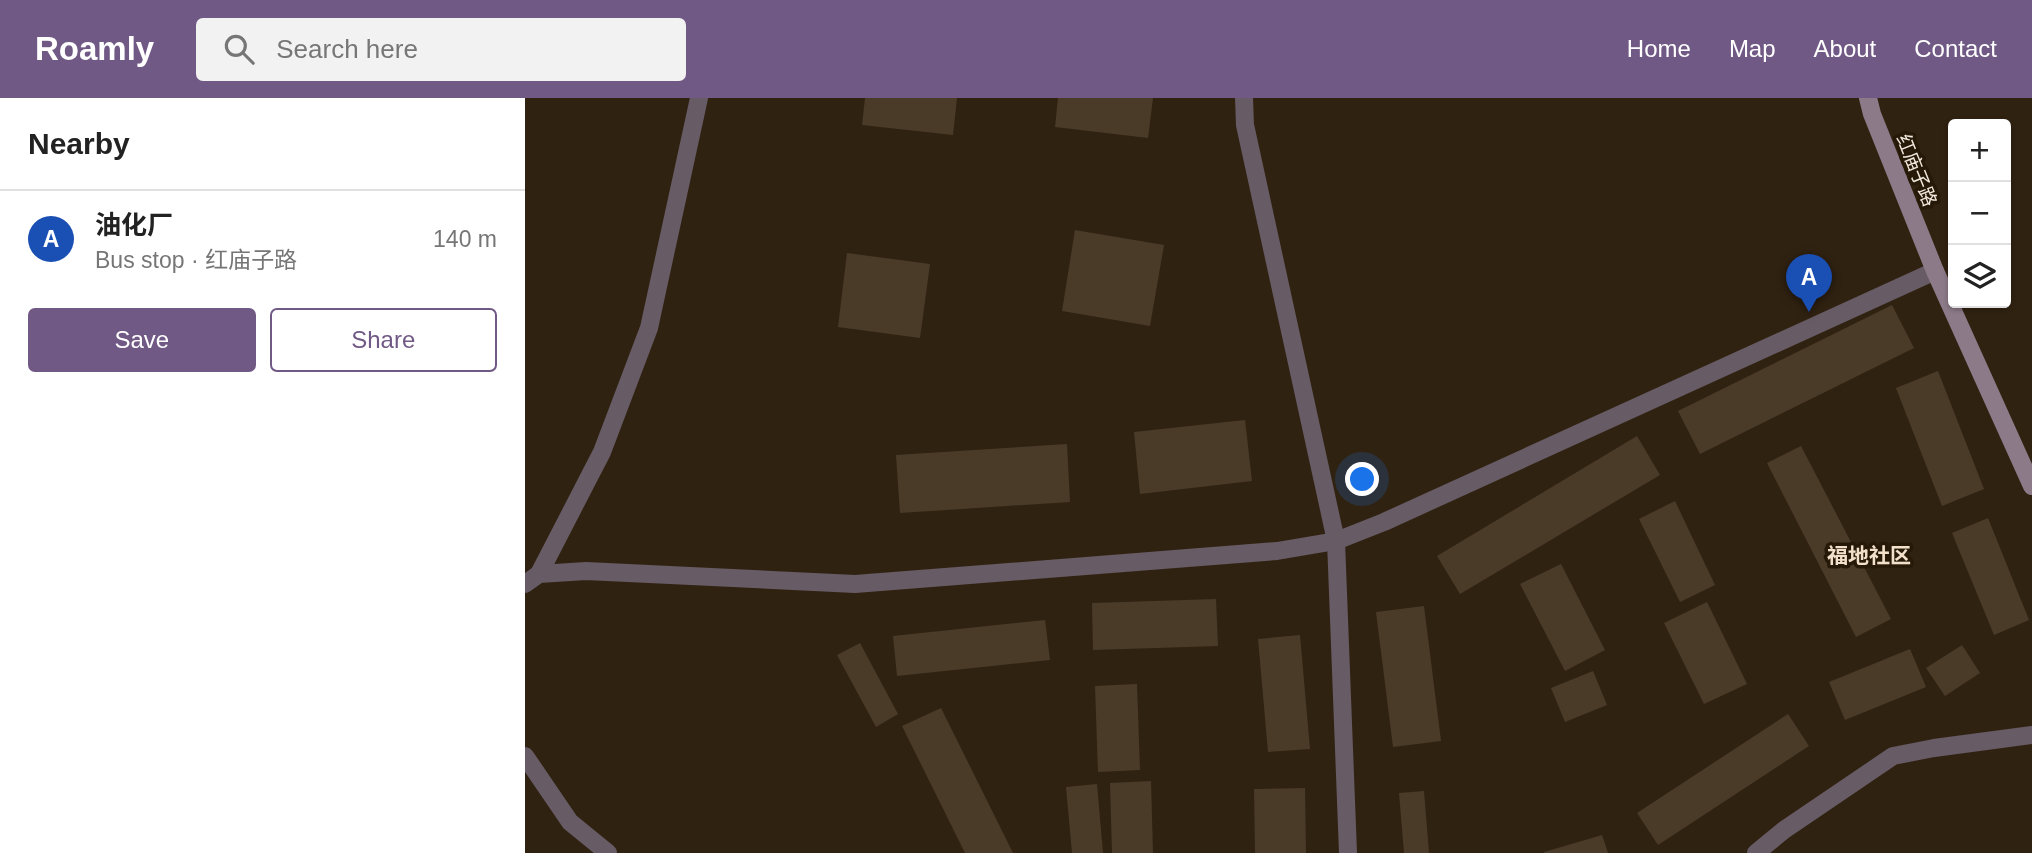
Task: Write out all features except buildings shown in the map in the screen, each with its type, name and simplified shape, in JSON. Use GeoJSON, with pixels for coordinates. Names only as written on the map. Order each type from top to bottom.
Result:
{"type":"FeatureCollection","features":[{"type":"Feature","properties":{"kind":"street"},"geometry":{"type":"LineString","coordinates":[[532,579],[602,452],[649,328],[699,98]]}},
{"type":"Feature","properties":{"kind":"street"},"geometry":{"type":"LineString","coordinates":[[1244,98],[1245,125],[1336,541],[1348,853]]}},
{"type":"Feature","properties":{"kind":"street","name":"红庙子路"},"geometry":{"type":"LineString","coordinates":[[1868,98],[1871,114],[1935,271],[2032,486]]}},
{"type":"Feature","properties":{"kind":"street"},"geometry":{"type":"LineString","coordinates":[[532,579],[586,571],[855,584],[1277,551],[1336,541],[1384,522],[1935,271]]}},
{"type":"Feature","properties":{"kind":"street"},"geometry":{"type":"LineString","coordinates":[[1756,853],[1784,830],[1893,757],[1934,748],[2032,735]]}},
{"type":"Feature","properties":{"kind":"street"},"geometry":{"type":"LineString","coordinates":[[525,756],[570,822],[608,853]]}},
{"type":"Feature","properties":{"kind":"place","name":"油化厂"},"geometry":{"type":"Point","coordinates":[1809,312]}},
{"type":"Feature","properties":{"kind":"district","name":"福地社区"},"geometry":{"type":"Point","coordinates":[1869,556]}}]}
